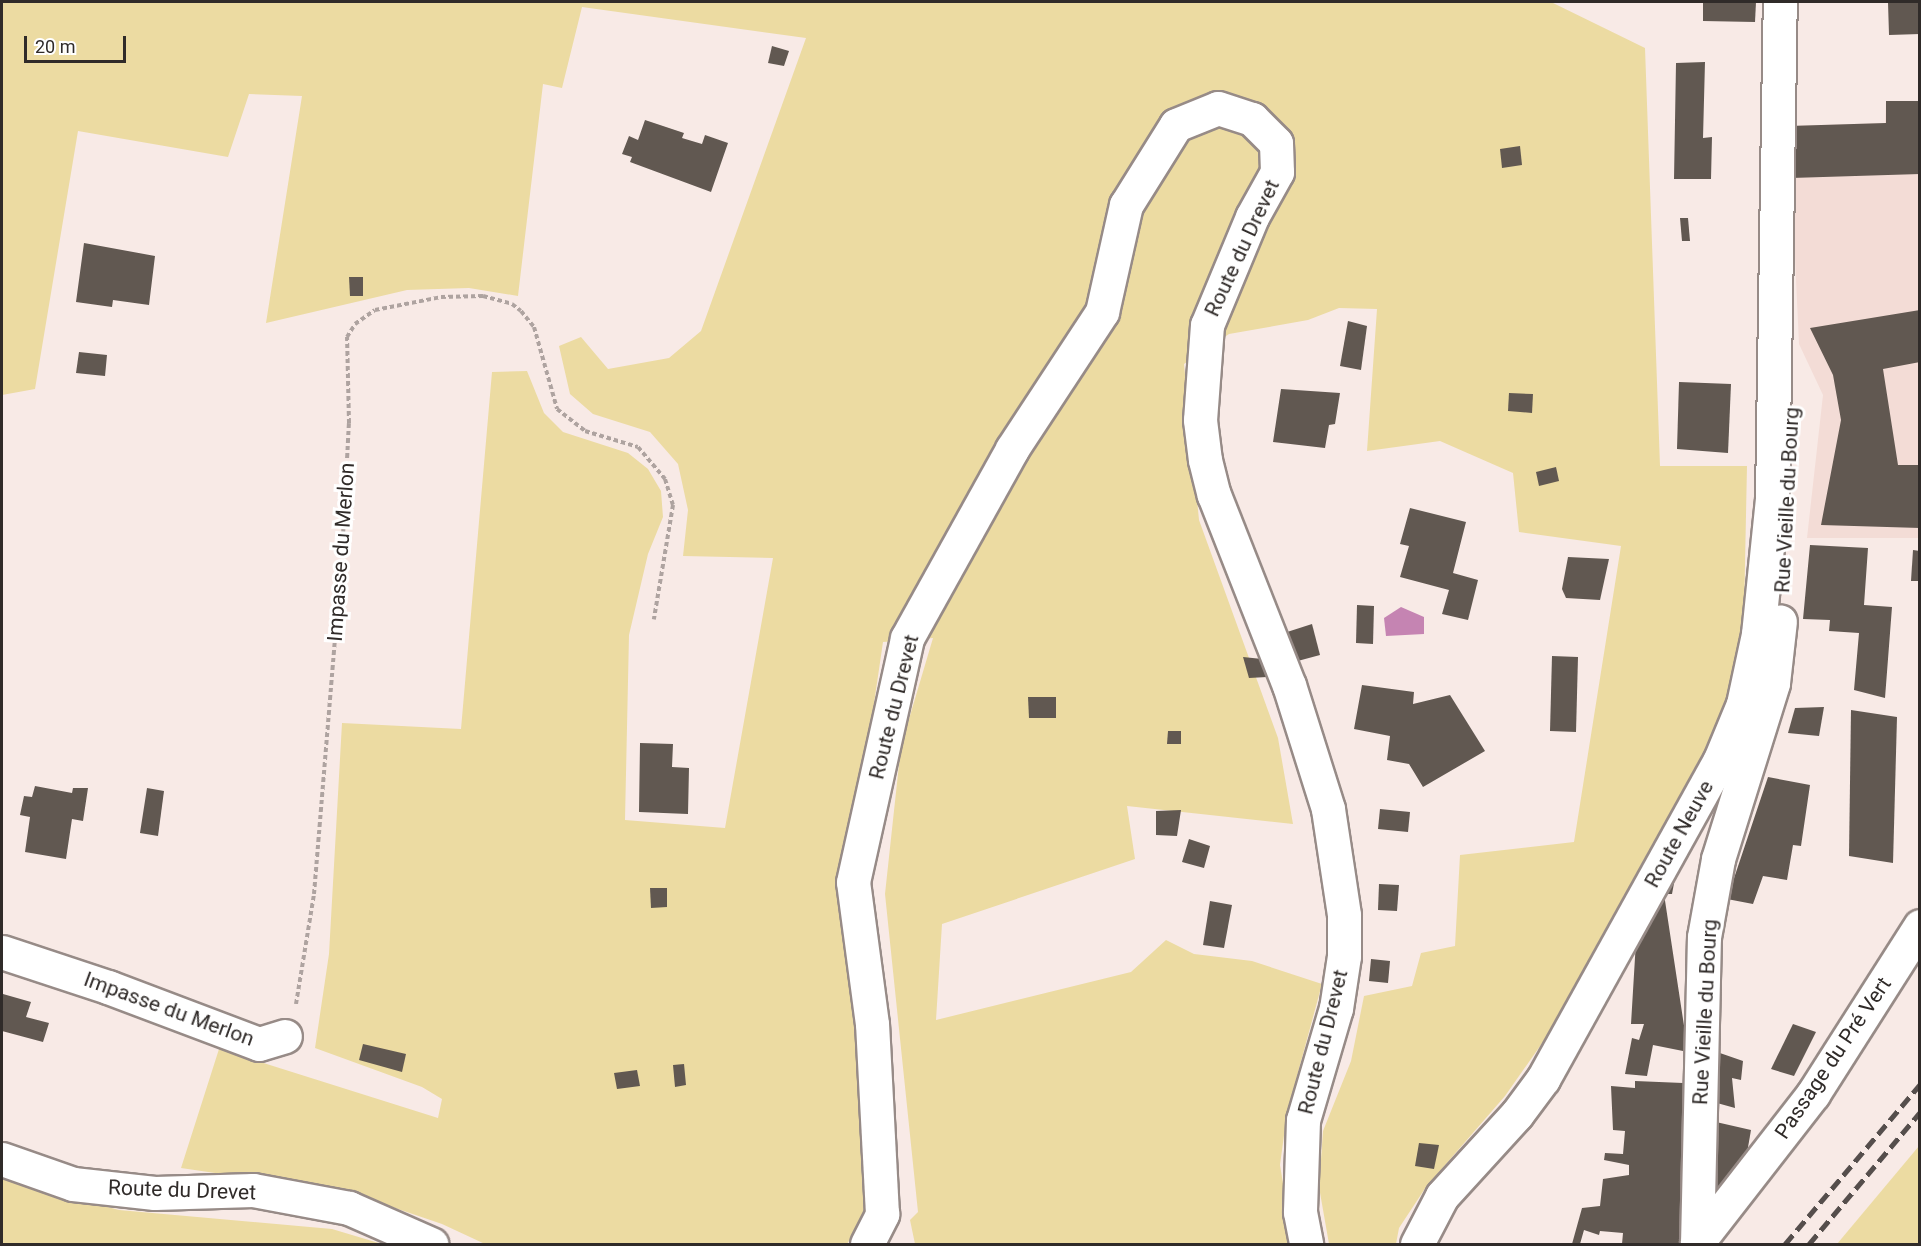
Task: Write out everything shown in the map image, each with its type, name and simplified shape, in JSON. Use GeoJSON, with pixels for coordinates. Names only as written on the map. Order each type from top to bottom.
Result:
{"type":"FeatureCollection","features":[{"type":"Feature","properties":{"kind":"street","name":"Rue Vieille du Bourg"},"geometry":{"type":"LineString","coordinates":[[1697,1244],[1704,937],[1718,859],[1773,683],[1789,551],[1792,396],[1776,362],[1780,2]]}},
{"type":"Feature","properties":{"kind":"street","name":"Route du Drevet"},"geometry":{"type":"LineString","coordinates":[[867,1245],[882,1214],[872,1024],[853,882],[908,638],[1012,449],[1102,312],[1126,205],[1176,125],[1218,108],[1252,119],[1276,143],[1277,172],[1252,218],[1207,325],[1201,375],[1205,460],[1218,504],[1289,685],[1328,809],[1344,915],[1344,956],[1336,1008],[1303,1120],[1300,1212],[1305,1245]]}},
{"type":"Feature","properties":{"kind":"street","name":"Route Neuve"},"geometry":{"type":"LineString","coordinates":[[1417,1245],[1442,1196],[1517,1114],[1543,1079],[1734,730],[1758,634],[1772,498],[1776,362]]}},
{"type":"Feature","properties":{"kind":"street","name":"Passage du Pré Vert"},"geometry":{"type":"LineString","coordinates":[[1697,1244],[1813,1094],[1920,926]]}},
{"type":"Feature","properties":{"kind":"street","name":"Impasse du Merlon"},"geometry":{"type":"LineString","coordinates":[[2,952],[108,987],[259,1044],[285,1036]]}},
{"type":"Feature","properties":{"kind":"street","name":"Route du Drevet"},"geometry":{"type":"LineString","coordinates":[[2,1159],[33,1173],[84,1186],[155,1193],[253,1190],[349,1208],[431,1245]]}},
{"type":"Feature","properties":{"kind":"path","name":"Impasse du Merlon"},"geometry":{"type":"LineString","coordinates":[[285,1036],[295,1012],[314,894],[342,555],[349,423],[347,336],[355,324],[375,310],[441,297],[483,296],[512,304],[521,311],[534,327],[557,409],[585,430],[638,447],[665,479],[673,506],[654,619]]}},
{"type":"Feature","properties":{"kind":"shaded area"},"geometry":{"type":"Polygon","coordinates":[[[2,2],[1551,2],[1645,48],[1660,466],[1747,466],[1744,614],[1738,673],[1726,719],[1552,1029],[1505,1096],[1426,1187],[1399,1228],[1396,1244],[1329,1244],[1319,1187],[1323,1131],[1351,1061],[1364,996],[1412,986],[1421,953],[1455,946],[1460,855],[1574,842],[1621,546],[1519,532],[1513,473],[1440,441],[1367,451],[1377,309],[1339,308],[1308,320],[1229,334],[1184,364],[1199,520],[1278,738],[1293,824],[1127,806],[1135,859],[942,924],[936,1020],[1131,972],[1166,940],[1194,954],[1252,961],[1322,984],[1287,1113],[1280,1165],[1293,1244],[915,1244],[910,1220],[918,1212],[885,894],[901,746],[933,638],[883,642],[843,915],[855,980],[870,1191],[864,1218],[847,1244],[485,1244],[442,1224],[351,1193],[181,1168],[219,1049],[438,1118],[442,1099],[422,1087],[315,1048],[329,954],[342,723],[461,729],[492,372],[527,371],[544,413],[563,432],[628,453],[648,469],[661,491],[663,517],[648,554],[629,635],[625,820],[725,828],[773,558],[683,556],[688,510],[678,464],[650,432],[593,414],[570,394],[559,346],[581,337],[608,369],[669,358],[701,331],[806,38],[582,7],[562,88],[543,84],[518,296],[469,288],[407,290],[266,323],[302,96],[249,94],[228,157],[78,131],[35,389],[2,395],[2,2]]]}},
{"type":"Feature","properties":{"kind":"shaded area"},"geometry":{"type":"Polygon","coordinates":[[[1886,101],[1919,101],[1919,538],[1807,538],[1823,395],[1799,344],[1789,126],[1885,123],[1886,101]]]}},
{"type":"Feature","properties":{"kind":"shaded area"},"geometry":{"type":"Polygon","coordinates":[[[1401,607],[1424,617],[1424,634],[1386,636],[1384,618],[1401,607]]]}},
{"type":"Feature","properties":{"kind":"shaded area"},"geometry":{"type":"Polygon","coordinates":[[[1919,1146],[1919,1244],[1837,1244],[1919,1146]]]}},
{"type":"Feature","properties":{"kind":"shaded area"},"geometry":{"type":"Polygon","coordinates":[[[2,1179],[119,1210],[332,1229],[382,1244],[2,1244],[2,1179]]]}},
{"type":"Feature","properties":{"kind":"building"},"geometry":{"type":"Polygon","coordinates":[[[1703,2],[1756,2],[1755,22],[1703,21],[1703,2]]]}},
{"type":"Feature","properties":{"kind":"building"},"geometry":{"type":"Polygon","coordinates":[[[1888,2],[1920,2],[1920,34],[1889,35],[1888,2]]]}},
{"type":"Feature","properties":{"kind":"building"},"geometry":{"type":"Polygon","coordinates":[[[772,46],[789,51],[784,66],[768,63],[772,46]]]}},
{"type":"Feature","properties":{"kind":"building"},"geometry":{"type":"Polygon","coordinates":[[[1705,62],[1703,138],[1712,137],[1711,179],[1674,179],[1676,63],[1705,62]]]}},
{"type":"Feature","properties":{"kind":"building"},"geometry":{"type":"Polygon","coordinates":[[[1886,101],[1920,101],[1920,174],[1791,178],[1789,126],[1886,123],[1886,101]]]}},
{"type":"Feature","properties":{"kind":"building"},"geometry":{"type":"Polygon","coordinates":[[[645,120],[684,133],[682,138],[702,144],[705,135],[728,143],[711,192],[630,162],[632,157],[622,154],[629,136],[638,140],[645,120]]]}},
{"type":"Feature","properties":{"kind":"building"},"geometry":{"type":"Polygon","coordinates":[[[1520,146],[1522,165],[1502,168],[1500,149],[1520,146]]]}},
{"type":"Feature","properties":{"kind":"building"},"geometry":{"type":"Polygon","coordinates":[[[1680,218],[1688,218],[1690,241],[1682,241],[1680,218]]]}},
{"type":"Feature","properties":{"kind":"building"},"geometry":{"type":"Polygon","coordinates":[[[84,243],[155,256],[149,305],[113,300],[112,307],[76,302],[84,243]]]}},
{"type":"Feature","properties":{"kind":"building"},"geometry":{"type":"Polygon","coordinates":[[[349,277],[363,277],[363,296],[350,296],[349,277]]]}},
{"type":"Feature","properties":{"kind":"building"},"geometry":{"type":"Polygon","coordinates":[[[1920,310],[1920,362],[1883,369],[1898,465],[1920,465],[1920,528],[1821,525],[1841,420],[1833,375],[1810,328],[1920,310]]]}},
{"type":"Feature","properties":{"kind":"building"},"geometry":{"type":"Polygon","coordinates":[[[1348,321],[1367,326],[1361,370],[1340,366],[1348,321]]]}},
{"type":"Feature","properties":{"kind":"building"},"geometry":{"type":"Polygon","coordinates":[[[79,352],[107,355],[105,376],[76,373],[79,352]]]}},
{"type":"Feature","properties":{"kind":"building"},"geometry":{"type":"Polygon","coordinates":[[[1679,382],[1731,384],[1728,453],[1677,449],[1679,382]]]}},
{"type":"Feature","properties":{"kind":"building"},"geometry":{"type":"Polygon","coordinates":[[[1281,389],[1340,393],[1335,424],[1329,425],[1325,448],[1273,442],[1281,389]]]}},
{"type":"Feature","properties":{"kind":"building"},"geometry":{"type":"Polygon","coordinates":[[[1509,393],[1533,394],[1532,413],[1508,411],[1509,393]]]}},
{"type":"Feature","properties":{"kind":"building"},"geometry":{"type":"Polygon","coordinates":[[[1556,467],[1559,481],[1539,486],[1536,472],[1556,467]]]}},
{"type":"Feature","properties":{"kind":"building"},"geometry":{"type":"Polygon","coordinates":[[[1410,508],[1466,522],[1453,573],[1478,580],[1468,620],[1442,614],[1449,590],[1400,577],[1409,546],[1400,544],[1410,508]]]}},
{"type":"Feature","properties":{"kind":"building"},"geometry":{"type":"Polygon","coordinates":[[[1810,545],[1868,548],[1864,605],[1892,607],[1885,698],[1854,690],[1859,633],[1829,631],[1830,620],[1803,619],[1810,545]]]}},
{"type":"Feature","properties":{"kind":"building"},"geometry":{"type":"Polygon","coordinates":[[[1913,550],[1920,551],[1920,581],[1911,581],[1913,550]]]}},
{"type":"Feature","properties":{"kind":"building"},"geometry":{"type":"Polygon","coordinates":[[[1568,557],[1609,559],[1600,600],[1566,598],[1562,589],[1568,557]]]}},
{"type":"Feature","properties":{"kind":"building"},"geometry":{"type":"Polygon","coordinates":[[[1357,605],[1374,606],[1373,644],[1356,643],[1357,605]]]}},
{"type":"Feature","properties":{"kind":"building"},"geometry":{"type":"Polygon","coordinates":[[[1312,624],[1320,655],[1294,662],[1284,633],[1312,624]]]}},
{"type":"Feature","properties":{"kind":"building"},"geometry":{"type":"Polygon","coordinates":[[[1552,656],[1578,657],[1576,732],[1550,731],[1552,656]]]}},
{"type":"Feature","properties":{"kind":"building"},"geometry":{"type":"Polygon","coordinates":[[[1243,657],[1262,659],[1267,677],[1249,678],[1243,657]]]}},
{"type":"Feature","properties":{"kind":"building"},"geometry":{"type":"Polygon","coordinates":[[[1362,685],[1414,692],[1413,704],[1450,695],[1485,751],[1423,787],[1409,764],[1387,760],[1390,736],[1354,729],[1362,685]]]}},
{"type":"Feature","properties":{"kind":"building"},"geometry":{"type":"Polygon","coordinates":[[[1028,697],[1056,697],[1056,718],[1029,718],[1028,697]]]}},
{"type":"Feature","properties":{"kind":"building"},"geometry":{"type":"Polygon","coordinates":[[[1824,707],[1819,736],[1788,733],[1795,708],[1824,707]]]}},
{"type":"Feature","properties":{"kind":"building"},"geometry":{"type":"Polygon","coordinates":[[[1851,710],[1897,717],[1893,863],[1849,856],[1851,710]]]}},
{"type":"Feature","properties":{"kind":"building"},"geometry":{"type":"Polygon","coordinates":[[[1168,731],[1181,731],[1181,744],[1167,744],[1168,731]]]}},
{"type":"Feature","properties":{"kind":"building"},"geometry":{"type":"Polygon","coordinates":[[[640,743],[673,744],[672,767],[689,768],[688,814],[639,812],[640,743]]]}},
{"type":"Feature","properties":{"kind":"building"},"geometry":{"type":"Polygon","coordinates":[[[1768,777],[1810,785],[1801,846],[1793,845],[1787,880],[1763,876],[1753,904],[1727,899],[1768,777]]]}},
{"type":"Feature","properties":{"kind":"building"},"geometry":{"type":"Polygon","coordinates":[[[35,786],[72,793],[73,788],[88,788],[83,821],[72,819],[66,859],[25,852],[30,817],[20,815],[24,796],[32,797],[35,786]]]}},
{"type":"Feature","properties":{"kind":"building"},"geometry":{"type":"Polygon","coordinates":[[[147,788],[164,791],[158,836],[140,833],[147,788]]]}},
{"type":"Feature","properties":{"kind":"building"},"geometry":{"type":"Polygon","coordinates":[[[1380,809],[1410,812],[1408,832],[1378,829],[1380,809]]]}},
{"type":"Feature","properties":{"kind":"building"},"geometry":{"type":"Polygon","coordinates":[[[1181,810],[1177,836],[1156,835],[1156,811],[1181,810]]]}},
{"type":"Feature","properties":{"kind":"building"},"geometry":{"type":"Polygon","coordinates":[[[1189,839],[1210,846],[1204,868],[1182,862],[1189,839]]]}},
{"type":"Feature","properties":{"kind":"building"},"geometry":{"type":"Polygon","coordinates":[[[1675,878],[1672,894],[1664,894],[1688,1052],[1653,1045],[1647,1076],[1625,1074],[1632,1038],[1639,1040],[1644,1024],[1631,1024],[1636,941],[1665,884],[1675,878]]]}},
{"type":"Feature","properties":{"kind":"building"},"geometry":{"type":"Polygon","coordinates":[[[1379,884],[1399,885],[1397,911],[1378,910],[1379,884]]]}},
{"type":"Feature","properties":{"kind":"building"},"geometry":{"type":"Polygon","coordinates":[[[650,888],[667,888],[667,907],[651,908],[650,888]]]}},
{"type":"Feature","properties":{"kind":"building"},"geometry":{"type":"Polygon","coordinates":[[[1210,901],[1232,905],[1224,948],[1203,945],[1210,901]]]}},
{"type":"Feature","properties":{"kind":"building"},"geometry":{"type":"Polygon","coordinates":[[[1371,959],[1390,961],[1388,983],[1369,981],[1371,959]]]}},
{"type":"Feature","properties":{"kind":"building"},"geometry":{"type":"Polygon","coordinates":[[[3,994],[31,1002],[26,1017],[49,1023],[43,1042],[2,1031],[3,994]]]}},
{"type":"Feature","properties":{"kind":"building"},"geometry":{"type":"Polygon","coordinates":[[[1793,1024],[1816,1032],[1794,1076],[1771,1069],[1793,1024]]]}},
{"type":"Feature","properties":{"kind":"building"},"geometry":{"type":"Polygon","coordinates":[[[363,1044],[406,1054],[402,1072],[359,1060],[363,1044]]]}},
{"type":"Feature","properties":{"kind":"building"},"geometry":{"type":"Polygon","coordinates":[[[1717,1052],[1743,1061],[1741,1080],[1732,1078],[1735,1108],[1717,1103],[1717,1052]]]}},
{"type":"Feature","properties":{"kind":"building"},"geometry":{"type":"Polygon","coordinates":[[[684,1064],[686,1085],[675,1087],[673,1065],[684,1064]]]}},
{"type":"Feature","properties":{"kind":"building"},"geometry":{"type":"Polygon","coordinates":[[[637,1070],[640,1086],[617,1089],[614,1073],[637,1070]]]}},
{"type":"Feature","properties":{"kind":"building"},"geometry":{"type":"Polygon","coordinates":[[[1635,1081],[1683,1083],[1683,1244],[1622,1244],[1623,1233],[1600,1231],[1599,1235],[1584,1230],[1580,1244],[1572,1244],[1582,1208],[1600,1206],[1603,1179],[1629,1175],[1629,1165],[1604,1160],[1605,1153],[1623,1154],[1625,1131],[1613,1130],[1611,1086],[1635,1088],[1635,1081]]]}},
{"type":"Feature","properties":{"kind":"building"},"geometry":{"type":"Polygon","coordinates":[[[1716,1122],[1751,1130],[1747,1153],[1712,1200],[1716,1122]]]}},
{"type":"Feature","properties":{"kind":"building"},"geometry":{"type":"Polygon","coordinates":[[[1419,1143],[1439,1145],[1434,1169],[1415,1166],[1419,1143]]]}},
{"type":"Feature","properties":{"kind":"railway"},"geometry":{"type":"LineString","coordinates":[[1785,1244],[1920,1084]]}},
{"type":"Feature","properties":{"kind":"railway"},"geometry":{"type":"LineString","coordinates":[[1809,1244],[1920,1112]]}}]}
